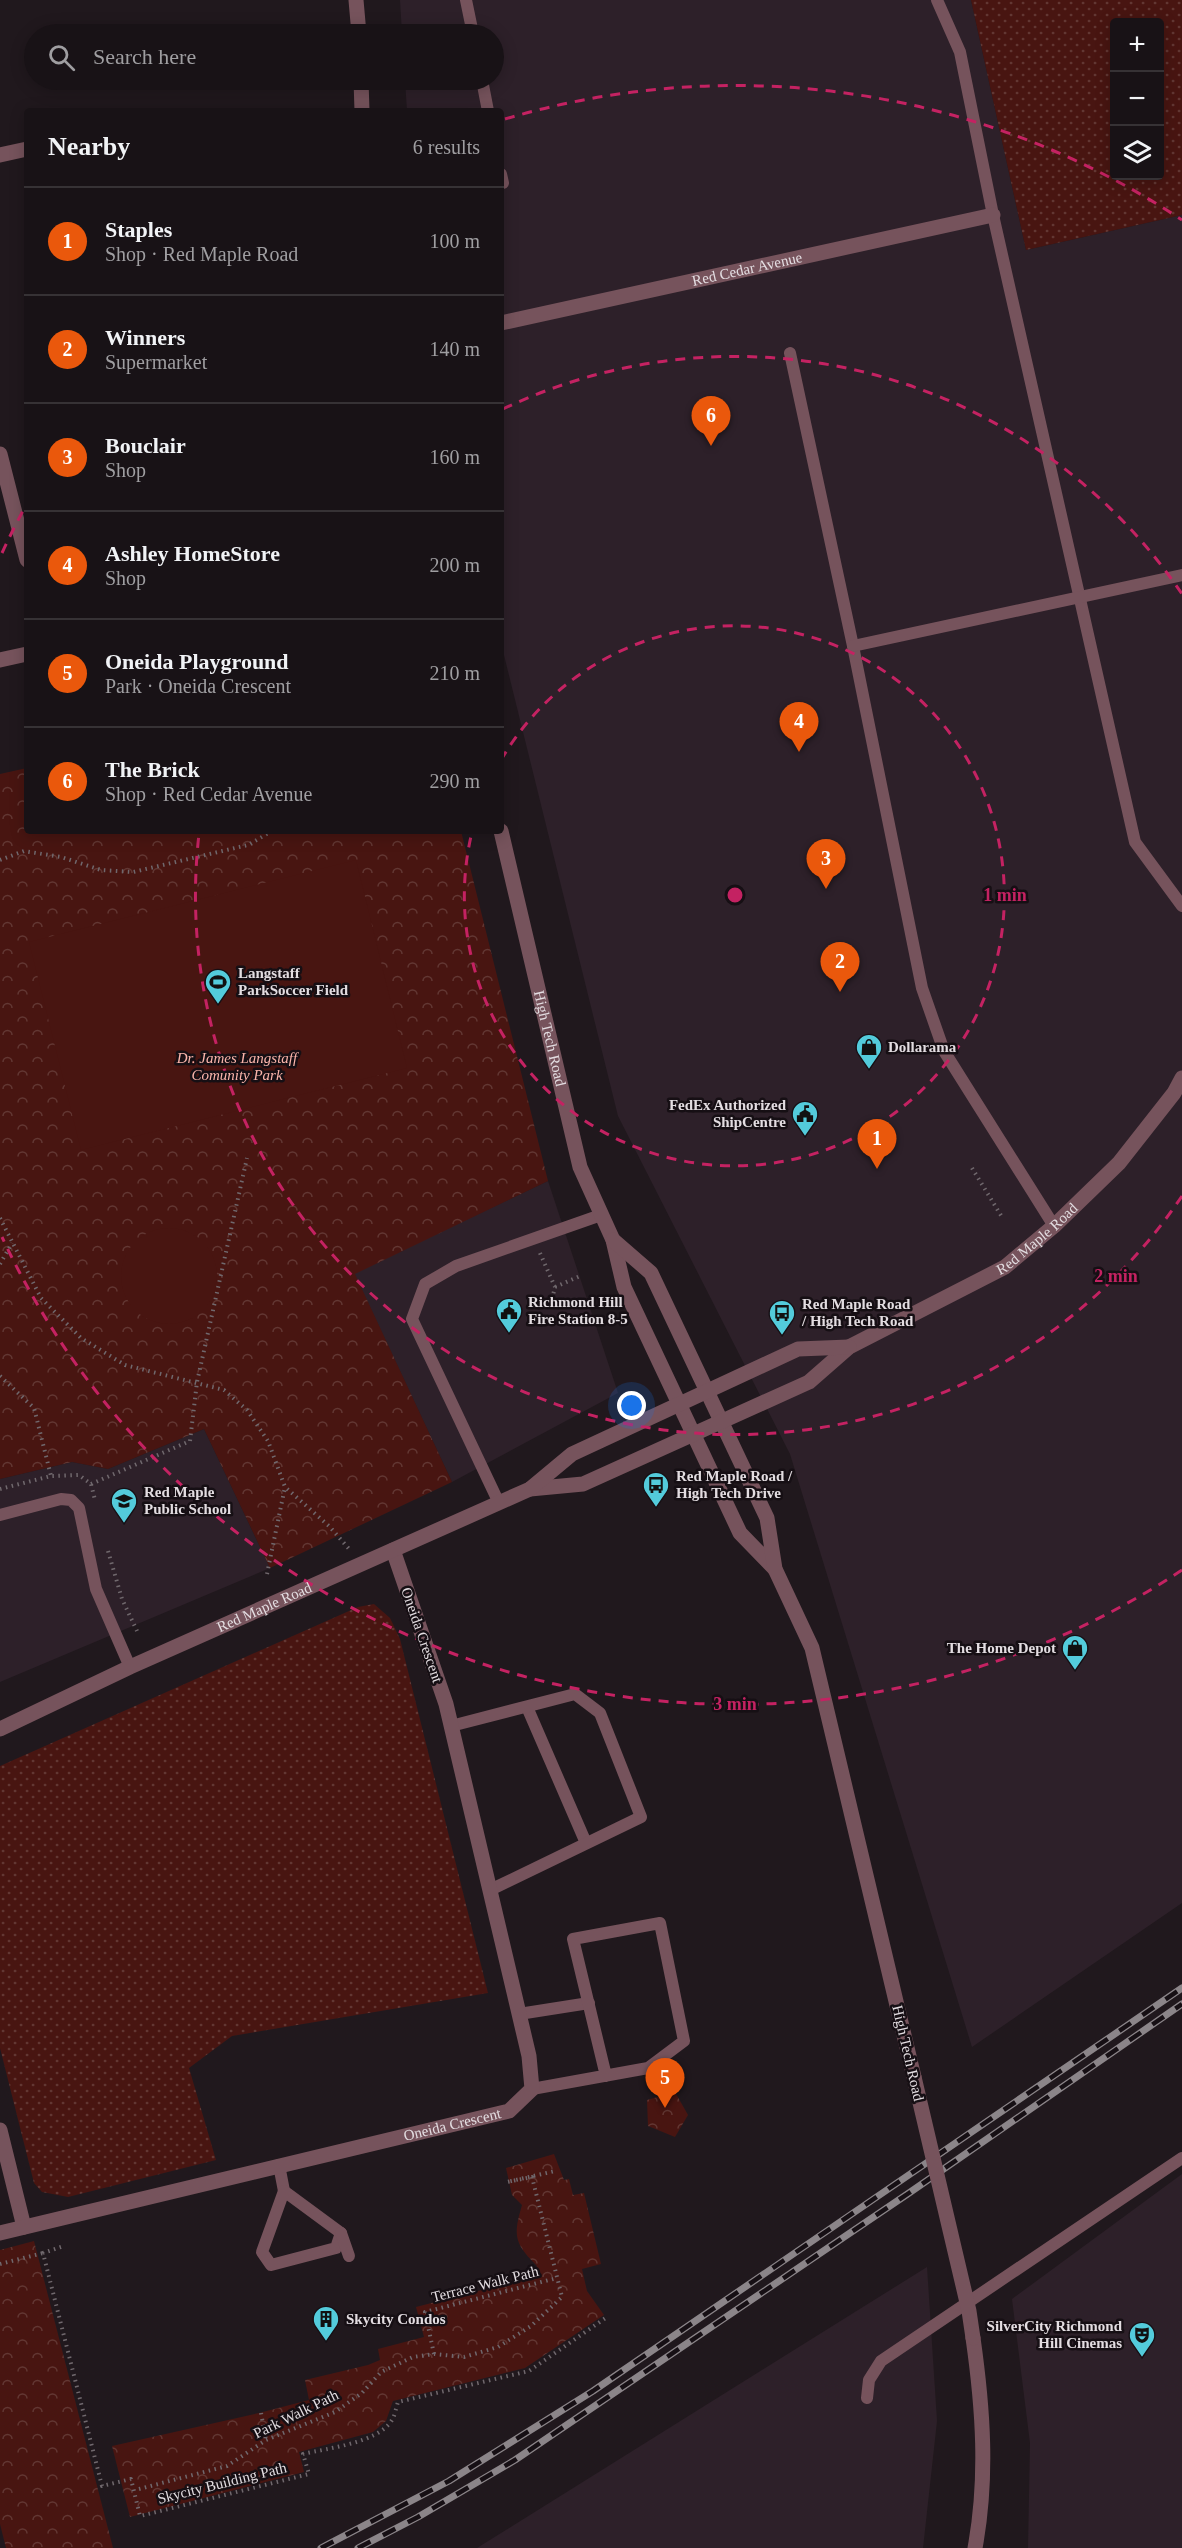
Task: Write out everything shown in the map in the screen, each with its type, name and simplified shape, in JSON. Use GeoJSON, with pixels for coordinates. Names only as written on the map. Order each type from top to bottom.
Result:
{"type":"FeatureCollection","features":[{"type":"Feature","properties":{"kind":"street"},"geometry":{"type":"LineString","coordinates":[[357,0],[358,24]]}},
{"type":"Feature","properties":{"kind":"street"},"geometry":{"type":"LineString","coordinates":[[361,90],[362,108]]}},
{"type":"Feature","properties":{"kind":"street"},"geometry":{"type":"LineString","coordinates":[[0,155],[24,150]]}},
{"type":"Feature","properties":{"kind":"street","name":"Red Cedar Avenue"},"geometry":{"type":"LineString","coordinates":[[504,322],[993,215]]}},
{"type":"Feature","properties":{"kind":"street"},"geometry":{"type":"LineString","coordinates":[[0,454],[24,548]]}},
{"type":"Feature","properties":{"kind":"street"},"geometry":{"type":"LineString","coordinates":[[0,660],[24,655]]}},
{"type":"Feature","properties":{"kind":"street","name":"High Tech Road"},"geometry":{"type":"LineString","coordinates":[[502,834],[579,1167],[613,1240],[624,1287],[741,1533],[775,1569]]}},
{"type":"Feature","properties":{"kind":"street","name":"Red Maple Road"},"geometry":{"type":"LineString","coordinates":[[530,1489],[583,1484],[810,1382],[849,1347],[1005,1268],[1054,1226],[1119,1163],[1174,1093],[1182,1078]]}},
{"type":"Feature","properties":{"kind":"street","name":"High Tech Road"},"geometry":{"type":"LineString","coordinates":[[613,1240],[651,1273],[767,1518],[775,1569],[812,1648],[969,2311],[981,2395],[984,2463],[975,2548]]}},
{"type":"Feature","properties":{"kind":"street","name":"Red Maple Road"},"geometry":{"type":"LineString","coordinates":[[0,1729],[130,1667],[530,1489],[572,1454],[798,1349],[849,1347]]}},
{"type":"Feature","properties":{"kind":"street","name":"Oneida Crescent"},"geometry":{"type":"LineString","coordinates":[[0,2233],[508,2111],[532,2089],[529,2056],[446,1704],[393,1550]]}},
{"type":"Feature","properties":{"kind":"street"},"geometry":{"type":"LineString","coordinates":[[0,2130],[24,2227]]}},
{"type":"Feature","properties":{"kind":"lane"},"geometry":{"type":"LineString","coordinates":[[466,0],[471,24]]}},
{"type":"Feature","properties":{"kind":"lane"},"geometry":{"type":"LineString","coordinates":[[937,0],[960,52],[993,215],[1135,842],[1182,906]]}},
{"type":"Feature","properties":{"kind":"lane"},"geometry":{"type":"LineString","coordinates":[[484,90],[487,108]]}},
{"type":"Feature","properties":{"kind":"lane"},"geometry":{"type":"LineString","coordinates":[[790,353],[854,646],[922,988],[944,1051],[1054,1226]]}},
{"type":"Feature","properties":{"kind":"lane"},"geometry":{"type":"LineString","coordinates":[[854,646],[1182,575]]}},
{"type":"Feature","properties":{"kind":"lane"},"geometry":{"type":"LineString","coordinates":[[499,1503],[412,1319],[426,1284],[456,1266],[601,1215]]}},
{"type":"Feature","properties":{"kind":"lane"},"geometry":{"type":"LineString","coordinates":[[0,1515],[61,1499],[71,1500],[79,1508],[96,1589],[130,1667]]}},
{"type":"Feature","properties":{"kind":"lane"},"geometry":{"type":"LineString","coordinates":[[451,1726],[575,1694],[600,1713],[641,1817],[490,1890]]}},
{"type":"Feature","properties":{"kind":"lane"},"geometry":{"type":"LineString","coordinates":[[527,1707],[586,1843]]}},
{"type":"Feature","properties":{"kind":"lane"},"geometry":{"type":"LineString","coordinates":[[532,2089],[606,2076],[648,2068],[684,2041],[660,1923],[573,1939],[606,2076]]}},
{"type":"Feature","properties":{"kind":"lane"},"geometry":{"type":"LineString","coordinates":[[519,2014],[589,2003]]}},
{"type":"Feature","properties":{"kind":"lane"},"geometry":{"type":"LineString","coordinates":[[867,2398],[868,2380],[881,2361],[1182,2158]]}},
{"type":"Feature","properties":{"kind":"lane"},"geometry":{"type":"LineString","coordinates":[[279,2165],[284,2191],[262,2252],[271,2265],[336,2248],[340,2233]]}},
{"type":"Feature","properties":{"kind":"lane"},"geometry":{"type":"LineString","coordinates":[[284,2191],[340,2233],[349,2256]]}},
{"type":"Feature","properties":{"kind":"path"},"geometry":{"type":"LineString","coordinates":[[0,860],[24,850],[61,857],[101,870],[133,872],[248,845],[267,834]]}},
{"type":"Feature","properties":{"kind":"path"},"geometry":{"type":"LineString","coordinates":[[91,1484],[190,1441],[196,1382],[247,1158]]}},
{"type":"Feature","properties":{"kind":"path"},"geometry":{"type":"LineString","coordinates":[[972,1168],[1002,1217]]}},
{"type":"Feature","properties":{"kind":"path"},"geometry":{"type":"LineString","coordinates":[[0,1218],[41,1298],[81,1338],[126,1365],[224,1390],[247,1410],[268,1441],[285,1487],[329,1526],[363,1564]]}},
{"type":"Feature","properties":{"kind":"path"},"geometry":{"type":"LineString","coordinates":[[533,1239],[555,1287],[553,1295]]}},
{"type":"Feature","properties":{"kind":"path"},"geometry":{"type":"LineString","coordinates":[[0,1264],[12,1242]]}},
{"type":"Feature","properties":{"kind":"path"},"geometry":{"type":"LineString","coordinates":[[555,1287],[580,1276]]}},
{"type":"Feature","properties":{"kind":"path"},"geometry":{"type":"LineString","coordinates":[[0,1376],[34,1408],[51,1476]]}},
{"type":"Feature","properties":{"kind":"path"},"geometry":{"type":"LineString","coordinates":[[267,1574],[285,1487]]}},
{"type":"Feature","properties":{"kind":"path","name":"Park Walk Path"},"geometry":{"type":"LineString","coordinates":[[139,2489],[227,2466],[266,2440],[335,2412],[362,2393],[381,2372],[400,2362],[413,2356],[434,2354],[464,2357],[480,2354],[516,2337],[549,2312],[562,2297],[557,2278],[532,2176],[507,2182],[555,2171]]}},
{"type":"Feature","properties":{"kind":"path"},"geometry":{"type":"LineString","coordinates":[[0,2264],[61,2247]]}},
{"type":"Feature","properties":{"kind":"path","name":"Skycity Building Path"},"geometry":{"type":"LineString","coordinates":[[43,2253],[102,2486],[131,2479],[140,2516],[309,2474],[303,2454],[368,2438],[378,2433],[392,2420],[398,2402],[529,2371],[607,2317]]}},
{"type":"Feature","properties":{"kind":"path","name":"Terrace Walk Path"},"geometry":{"type":"LineString","coordinates":[[434,2354],[424,2312],[557,2278]]}},
{"type":"Feature","properties":{"kind":"path"},"geometry":{"type":"LineString","coordinates":[[261,2413],[266,2440]]}},
{"type":"Feature","properties":{"kind":"shaded area"},"geometry":{"type":"Polygon","coordinates":[[[400,0],[971,0],[1026,250],[1182,215],[1182,1903],[972,2047],[790,1454],[618,1116],[504,655],[504,108],[407,108],[406,90],[504,90],[504,24],[401,24],[400,0]]]}},
{"type":"Feature","properties":{"kind":"shaded area"},"geometry":{"type":"Polygon","coordinates":[[[548,1181],[618,1393],[452,1482],[354,1273],[548,1181]]]}},
{"type":"Feature","properties":{"kind":"shaded area","name":"Red Maple Public School"},"geometry":{"type":"Polygon","coordinates":[[[204,1429],[270,1568],[0,1682],[0,1479],[72,1462],[108,1469],[204,1429]]]}},
{"type":"Feature","properties":{"kind":"shaded area"},"geometry":{"type":"Polygon","coordinates":[[[1182,2174],[1182,2548],[1028,2548],[1030,2443],[1012,2299],[1182,2174]]]}},
{"type":"Feature","properties":{"kind":"shaded area"},"geometry":{"type":"Polygon","coordinates":[[[927,2267],[937,2421],[923,2548],[477,2548],[927,2267]]]}},
{"type":"Feature","properties":{"kind":"green space"},"geometry":{"type":"Polygon","coordinates":[[[971,0],[1182,0],[1182,215],[1026,250],[971,0]]]}},
{"type":"Feature","properties":{"kind":"green space","name":"Dr. James Langstaff Comunity Park"},"geometry":{"type":"Polygon","coordinates":[[[24,769],[24,834],[462,834],[548,1181],[355,1274],[452,1482],[270,1568],[204,1429],[108,1469],[72,1462],[0,1479],[0,774],[24,769]]]}},
{"type":"Feature","properties":{"kind":"green space","name":"Langstaff ParkSoccer Field"},"geometry":{"type":"Polygon","coordinates":[[[356,860],[407,1068],[81,1150],[29,942],[356,860]]]}},
{"type":"Feature","properties":{"kind":"green space"},"geometry":{"type":"Polygon","coordinates":[[[169,1228],[187,1232],[203,1242],[213,1258],[217,1276],[213,1294],[203,1310],[187,1320],[169,1324],[151,1320],[135,1310],[125,1294],[121,1276],[125,1258],[135,1242],[151,1232],[169,1228]]]}},
{"type":"Feature","properties":{"kind":"green space"},"geometry":{"type":"Polygon","coordinates":[[[374,1604],[390,1618],[400,1639],[488,1993],[232,2036],[189,2068],[216,2160],[68,2197],[42,2192],[34,2183],[0,2048],[0,1766],[358,1607],[374,1604]]]}},
{"type":"Feature","properties":{"kind":"green space"},"geometry":{"type":"Polygon","coordinates":[[[675,2092],[688,2115],[675,2137],[648,2126],[647,2100],[675,2092]]]}},
{"type":"Feature","properties":{"kind":"green space"},"geometry":{"type":"Polygon","coordinates":[[[554,2154],[564,2180],[569,2179],[573,2195],[584,2193],[601,2264],[582,2269],[587,2291],[604,2315],[525,2368],[393,2401],[386,2421],[373,2432],[299,2452],[304,2472],[130,2517],[112,2446],[309,2400],[305,2380],[368,2365],[380,2360],[378,2349],[424,2337],[416,2307],[532,2277],[537,2266],[520,2245],[517,2224],[522,2205],[512,2195],[506,2168],[554,2154]]]}},
{"type":"Feature","properties":{"kind":"green space"},"geometry":{"type":"Polygon","coordinates":[[[34,2241],[113,2548],[6,2548],[0,2524],[0,2250],[34,2241]]]}},
{"type":"Feature","properties":{"kind":"railway"},"geometry":{"type":"LineString","coordinates":[[321,2548],[449,2481],[593,2391],[1182,1988]]}},
{"type":"Feature","properties":{"kind":"railway"},"geometry":{"type":"LineString","coordinates":[[358,2548],[418,2517],[515,2460],[909,2193],[1182,2004]]}},
{"type":"Feature","properties":{"kind":"place","name":"The Brick"},"geometry":{"type":"Point","coordinates":[711,446]}},
{"type":"Feature","properties":{"kind":"place","name":"Ashley HomeStore"},"geometry":{"type":"Point","coordinates":[799,752]}},
{"type":"Feature","properties":{"kind":"place","name":"Bouclair"},"geometry":{"type":"Point","coordinates":[826,889]}},
{"type":"Feature","properties":{"kind":"place","name":"Winners"},"geometry":{"type":"Point","coordinates":[840,992]}},
{"type":"Feature","properties":{"kind":"place","name":"Langstaff ParkSoccer Field"},"geometry":{"type":"Point","coordinates":[218,1005]}},
{"type":"Feature","properties":{"kind":"place","name":"Dollarama"},"geometry":{"type":"Point","coordinates":[869,1070]}},
{"type":"Feature","properties":{"kind":"place","name":"FedEx Authorized ShipCentre"},"geometry":{"type":"Point","coordinates":[805,1137]}},
{"type":"Feature","properties":{"kind":"place","name":"Staples"},"geometry":{"type":"Point","coordinates":[877,1169]}},
{"type":"Feature","properties":{"kind":"place","name":"Richmond Hill Fire Station 8-5"},"geometry":{"type":"Point","coordinates":[509,1334]}},
{"type":"Feature","properties":{"kind":"place","name":"Red Maple Road / High Tech Road"},"geometry":{"type":"Point","coordinates":[782,1336]}},
{"type":"Feature","properties":{"kind":"place","name":"Red Maple Road / High Tech Drive"},"geometry":{"type":"Point","coordinates":[656,1508]}},
{"type":"Feature","properties":{"kind":"place","name":"Red Maple Public School"},"geometry":{"type":"Point","coordinates":[124,1524]}},
{"type":"Feature","properties":{"kind":"place","name":"The Home Depot"},"geometry":{"type":"Point","coordinates":[1075,1671]}},
{"type":"Feature","properties":{"kind":"place","name":"Oneida Playground"},"geometry":{"type":"Point","coordinates":[665,2108]}},
{"type":"Feature","properties":{"kind":"place","name":"Skycity Condos"},"geometry":{"type":"Point","coordinates":[326,2342]}},
{"type":"Feature","properties":{"kind":"place","name":"SilverCity Richmond Hill Cinemas"},"geometry":{"type":"Point","coordinates":[1142,2358]}}]}
